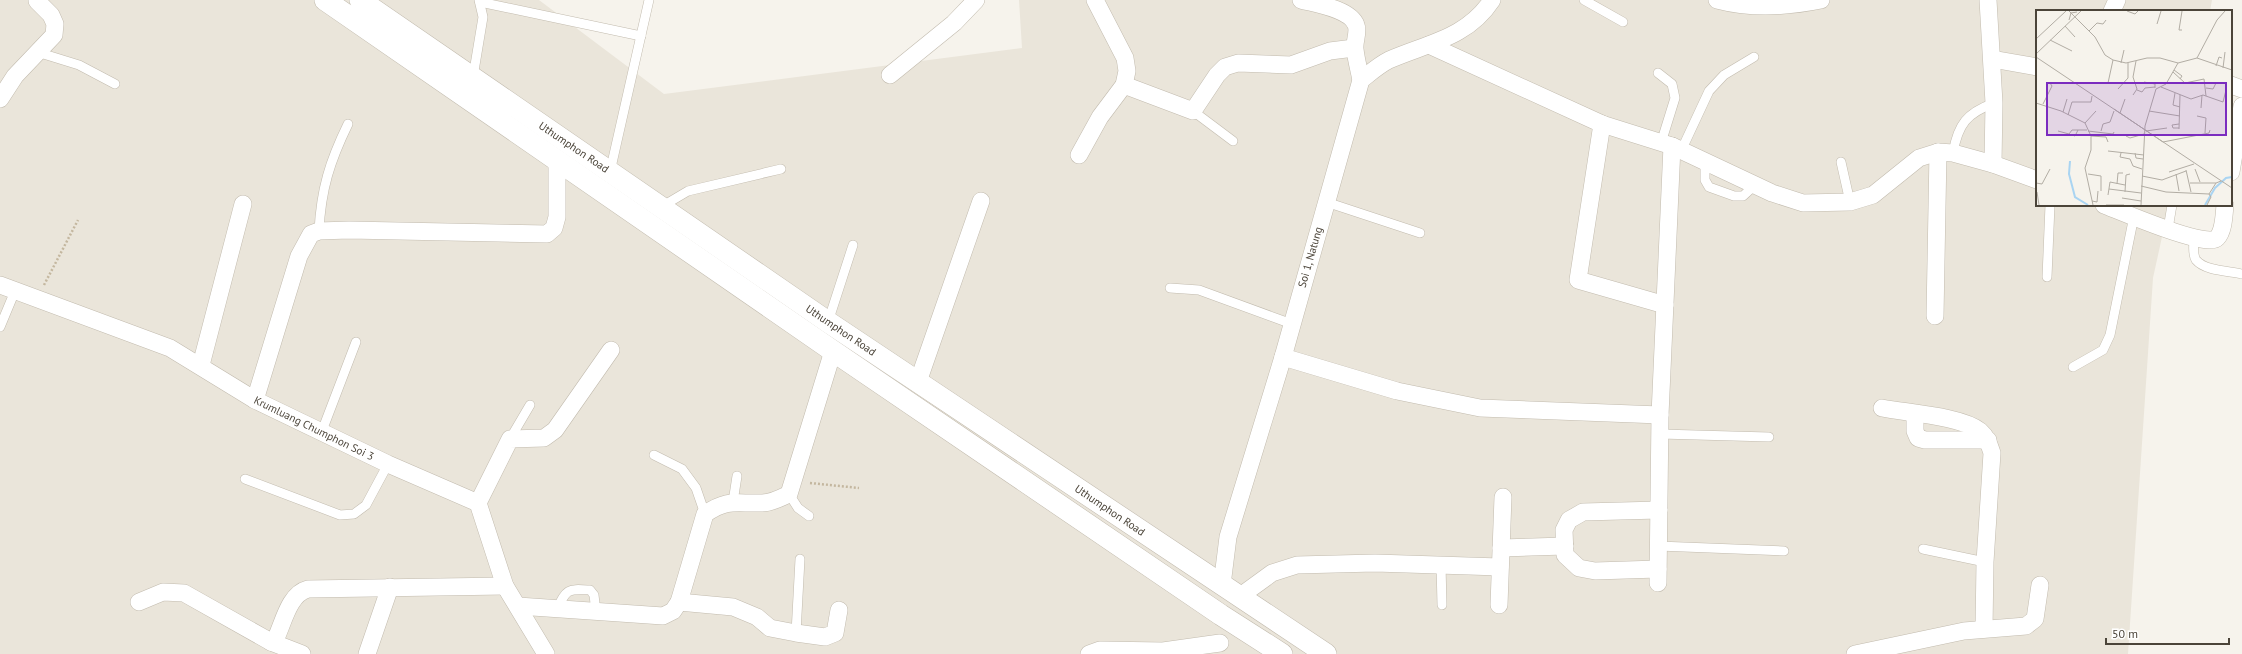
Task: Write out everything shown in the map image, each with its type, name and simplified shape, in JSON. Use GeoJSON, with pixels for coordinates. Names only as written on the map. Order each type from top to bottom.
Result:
{"type":"FeatureCollection","features":[{"type":"Feature","properties":{"kind":"street","name":"Uthumphon Road"},"geometry":{"type":"LineString","coordinates":[[325,0],[832,351],[1221,615],[1282,654]]}},
{"type":"Feature","properties":{"kind":"street","name":"Uthumphon Road"},"geometry":{"type":"LineString","coordinates":[[360,0],[828,322],[1326,654]]}},
{"type":"Feature","properties":{"kind":"street"},"geometry":{"type":"LineString","coordinates":[[890,75],[954,23],[976,0]]}},
{"type":"Feature","properties":{"kind":"street"},"geometry":{"type":"LineString","coordinates":[[1079,155],[1100,117],[1124,85],[1127,71],[1125,58],[1095,0]]}},
{"type":"Feature","properties":{"kind":"street"},"geometry":{"type":"LineString","coordinates":[[1301,0],[1348,15],[1356,25],[1354,48],[1361,80],[1387,61],[1429,45],[1468,27],[1486,10],[1492,0]]}},
{"type":"Feature","properties":{"kind":"street"},"geometry":{"type":"LineString","coordinates":[[1717,0],[1734,5],[1759,3],[1803,4],[1821,0]]}},
{"type":"Feature","properties":{"kind":"street"},"geometry":{"type":"LineString","coordinates":[[1988,0],[1994,103],[1993,164]]}},
{"type":"Feature","properties":{"kind":"street"},"geometry":{"type":"LineString","coordinates":[[2112,10],[2117,0]]}},
{"type":"Feature","properties":{"kind":"street"},"geometry":{"type":"LineString","coordinates":[[0,99],[15,76],[54,35],[55,24],[50,15],[37,1]]}},
{"type":"Feature","properties":{"kind":"street"},"geometry":{"type":"LineString","coordinates":[[1429,45],[1602,124],[1671,147],[1705,161],[1772,193],[1803,203],[1850,202],[1873,195],[1919,158],[1945,152],[1993,164],[2036,180]]}},
{"type":"Feature","properties":{"kind":"street"},"geometry":{"type":"LineString","coordinates":[[1124,85],[1193,110],[1217,75],[1225,67],[1238,63],[1291,65],[1330,51],[1354,48]]}},
{"type":"Feature","properties":{"kind":"street"},"geometry":{"type":"LineString","coordinates":[[1992,59],[2036,67]]}},
{"type":"Feature","properties":{"kind":"street","name":"Soi 1, Natung"},"geometry":{"type":"LineString","coordinates":[[1230,591],[1228,538],[1292,324],[1361,80]]}},
{"type":"Feature","properties":{"kind":"street"},"geometry":{"type":"LineString","coordinates":[[2232,85],[2242,89]]}},
{"type":"Feature","properties":{"kind":"street"},"geometry":{"type":"LineString","coordinates":[[2232,166],[2242,106]]}},
{"type":"Feature","properties":{"kind":"street"},"geometry":{"type":"LineString","coordinates":[[1602,124],[1578,280],[1665,304]]}},
{"type":"Feature","properties":{"kind":"street"},"geometry":{"type":"LineString","coordinates":[[1659,510],[1583,512],[1569,520],[1564,530],[1565,555],[1579,568],[1595,571],[1658,576],[1658,546],[1659,510],[1660,415],[1671,147]]}},
{"type":"Feature","properties":{"kind":"street"},"geometry":{"type":"LineString","coordinates":[[1935,316],[1945,152]]}},
{"type":"Feature","properties":{"kind":"street"},"geometry":{"type":"LineString","coordinates":[[255,400],[299,256],[312,234],[319,231],[546,234],[554,228],[557,217],[557,161]]}},
{"type":"Feature","properties":{"kind":"street"},"geometry":{"type":"LineString","coordinates":[[918,382],[982,201]]}},
{"type":"Feature","properties":{"kind":"street"},"geometry":{"type":"LineString","coordinates":[[201,365],[243,204]]}},
{"type":"Feature","properties":{"kind":"street"},"geometry":{"type":"LineString","coordinates":[[2107,206],[2194,238],[2211,241],[2217,238],[2221,229],[2225,206]]}},
{"type":"Feature","properties":{"kind":"street","name":"Krumluang Chumphon Soi 3"},"geometry":{"type":"LineString","coordinates":[[8,288],[36,300],[170,348],[201,365],[255,400],[388,464],[478,503]]}},
{"type":"Feature","properties":{"kind":"street"},"geometry":{"type":"LineString","coordinates":[[546,654],[505,586],[478,503],[510,439],[544,438],[555,430],[611,350]]}},
{"type":"Feature","properties":{"kind":"street"},"geometry":{"type":"LineString","coordinates":[[518,606],[663,616],[673,611],[679,602],[705,514],[719,504],[733,502],[764,503],[791,488],[832,351]]}},
{"type":"Feature","properties":{"kind":"street"},"geometry":{"type":"LineString","coordinates":[[1282,357],[1397,391],[1480,408],[1660,415]]}},
{"type":"Feature","properties":{"kind":"street"},"geometry":{"type":"LineString","coordinates":[[1882,408],[1963,422],[1980,431],[1988,440],[1992,453],[1985,562],[1984,629]]}},
{"type":"Feature","properties":{"kind":"street"},"geometry":{"type":"LineString","coordinates":[[1915,414],[1915,431],[1918,438],[1925,440],[1988,440]]}},
{"type":"Feature","properties":{"kind":"street"},"geometry":{"type":"LineString","coordinates":[[1498,605],[1503,498]]}},
{"type":"Feature","properties":{"kind":"street"},"geometry":{"type":"LineString","coordinates":[[1501,548],[1565,546]]}},
{"type":"Feature","properties":{"kind":"street"},"geometry":{"type":"LineString","coordinates":[[1090,654],[1100,650],[1163,651],[1220,648],[1221,615],[1230,591],[1272,573],[1297,566],[1375,563],[1500,567]]}},
{"type":"Feature","properties":{"kind":"street"},"geometry":{"type":"LineString","coordinates":[[1855,654],[1964,631],[2026,626],[2035,619],[2040,585]]}},
{"type":"Feature","properties":{"kind":"street"},"geometry":{"type":"LineString","coordinates":[[278,650],[276,638],[293,599],[300,591],[308,589],[390,587],[505,586]]}},
{"type":"Feature","properties":{"kind":"street"},"geometry":{"type":"LineString","coordinates":[[367,654],[390,587]]}},
{"type":"Feature","properties":{"kind":"street"},"geometry":{"type":"LineString","coordinates":[[139,602],[163,592],[184,593],[278,650],[302,654]]}},
{"type":"Feature","properties":{"kind":"street"},"geometry":{"type":"LineString","coordinates":[[679,602],[733,607],[757,617],[770,628],[796,633],[825,636],[835,633],[839,610]]}},
{"type":"Feature","properties":{"kind":"lane"},"geometry":{"type":"LineString","coordinates":[[610,172],[648,0]]}},
{"type":"Feature","properties":{"kind":"lane"},"geometry":{"type":"LineString","coordinates":[[1584,0],[1623,22]]}},
{"type":"Feature","properties":{"kind":"lane"},"geometry":{"type":"LineString","coordinates":[[473,78],[483,17],[479,1],[640,36]]}},
{"type":"Feature","properties":{"kind":"lane"},"geometry":{"type":"LineString","coordinates":[[37,52],[78,65],[115,84]]}},
{"type":"Feature","properties":{"kind":"lane"},"geometry":{"type":"LineString","coordinates":[[1671,147],[1709,91],[1724,75],[1754,57]]}},
{"type":"Feature","properties":{"kind":"lane"},"geometry":{"type":"LineString","coordinates":[[1658,73],[1672,84],[1675,98],[1671,147]]}},
{"type":"Feature","properties":{"kind":"lane"},"geometry":{"type":"LineString","coordinates":[[1945,152],[1966,118],[1977,109],[1994,103]]}},
{"type":"Feature","properties":{"kind":"lane"},"geometry":{"type":"LineString","coordinates":[[1193,110],[1233,141]]}},
{"type":"Feature","properties":{"kind":"lane"},"geometry":{"type":"LineString","coordinates":[[319,231],[320,202],[331,160],[348,124]]}},
{"type":"Feature","properties":{"kind":"lane"},"geometry":{"type":"LineString","coordinates":[[1841,162],[1850,202]]}},
{"type":"Feature","properties":{"kind":"lane"},"geometry":{"type":"LineString","coordinates":[[661,207],[694,189],[781,169]]}},
{"type":"Feature","properties":{"kind":"lane"},"geometry":{"type":"LineString","coordinates":[[1326,202],[1420,233]]}},
{"type":"Feature","properties":{"kind":"lane"},"geometry":{"type":"LineString","coordinates":[[2047,277],[2050,206]]}},
{"type":"Feature","properties":{"kind":"lane"},"geometry":{"type":"LineString","coordinates":[[2168,229],[2172,206]]}},
{"type":"Feature","properties":{"kind":"lane"},"geometry":{"type":"LineString","coordinates":[[2073,367],[2103,350],[2110,335],[2134,216]]}},
{"type":"Feature","properties":{"kind":"lane"},"geometry":{"type":"LineString","coordinates":[[2194,238],[2193,252],[2196,260],[2206,267],[2242,274]]}},
{"type":"Feature","properties":{"kind":"lane"},"geometry":{"type":"LineString","coordinates":[[828,322],[853,245]]}},
{"type":"Feature","properties":{"kind":"lane"},"geometry":{"type":"LineString","coordinates":[[0,327],[8,288]]}},
{"type":"Feature","properties":{"kind":"lane"},"geometry":{"type":"LineString","coordinates":[[1170,288],[1199,290],[1292,324]]}},
{"type":"Feature","properties":{"kind":"lane"},"geometry":{"type":"LineString","coordinates":[[322,431],[356,342]]}},
{"type":"Feature","properties":{"kind":"lane"},"geometry":{"type":"LineString","coordinates":[[510,439],[530,405]]}},
{"type":"Feature","properties":{"kind":"lane"},"geometry":{"type":"LineString","coordinates":[[1660,434],[1769,436]]}},
{"type":"Feature","properties":{"kind":"lane"},"geometry":{"type":"LineString","coordinates":[[654,455],[682,469],[696,488],[705,514]]}},
{"type":"Feature","properties":{"kind":"lane"},"geometry":{"type":"LineString","coordinates":[[245,480],[340,515],[354,514],[366,504],[388,464]]}},
{"type":"Feature","properties":{"kind":"lane"},"geometry":{"type":"LineString","coordinates":[[733,502],[737,476]]}},
{"type":"Feature","properties":{"kind":"lane"},"geometry":{"type":"LineString","coordinates":[[791,488],[798,508],[809,516]]}},
{"type":"Feature","properties":{"kind":"lane"},"geometry":{"type":"LineString","coordinates":[[1658,546],[1784,550]]}},
{"type":"Feature","properties":{"kind":"lane"},"geometry":{"type":"LineString","coordinates":[[1923,549],[1985,562]]}},
{"type":"Feature","properties":{"kind":"lane"},"geometry":{"type":"LineString","coordinates":[[796,633],[800,559]]}},
{"type":"Feature","properties":{"kind":"lane"},"geometry":{"type":"LineString","coordinates":[[1441,565],[1442,605]]}},
{"type":"Feature","properties":{"kind":"path"},"geometry":{"type":"LineString","coordinates":[[36,300],[78,220]]}},
{"type":"Feature","properties":{"kind":"path"},"geometry":{"type":"LineString","coordinates":[[791,488],[860,488]]}},
{"type":"Feature","properties":{"kind":"shaded area"},"geometry":{"type":"Polygon","coordinates":[[[0,0],[539,0],[664,94],[1022,48],[1019,0],[2212,0],[2210,10],[2036,10],[2036,206],[2169,206],[2153,278],[2128,654],[0,654],[0,0]]]}}]}
